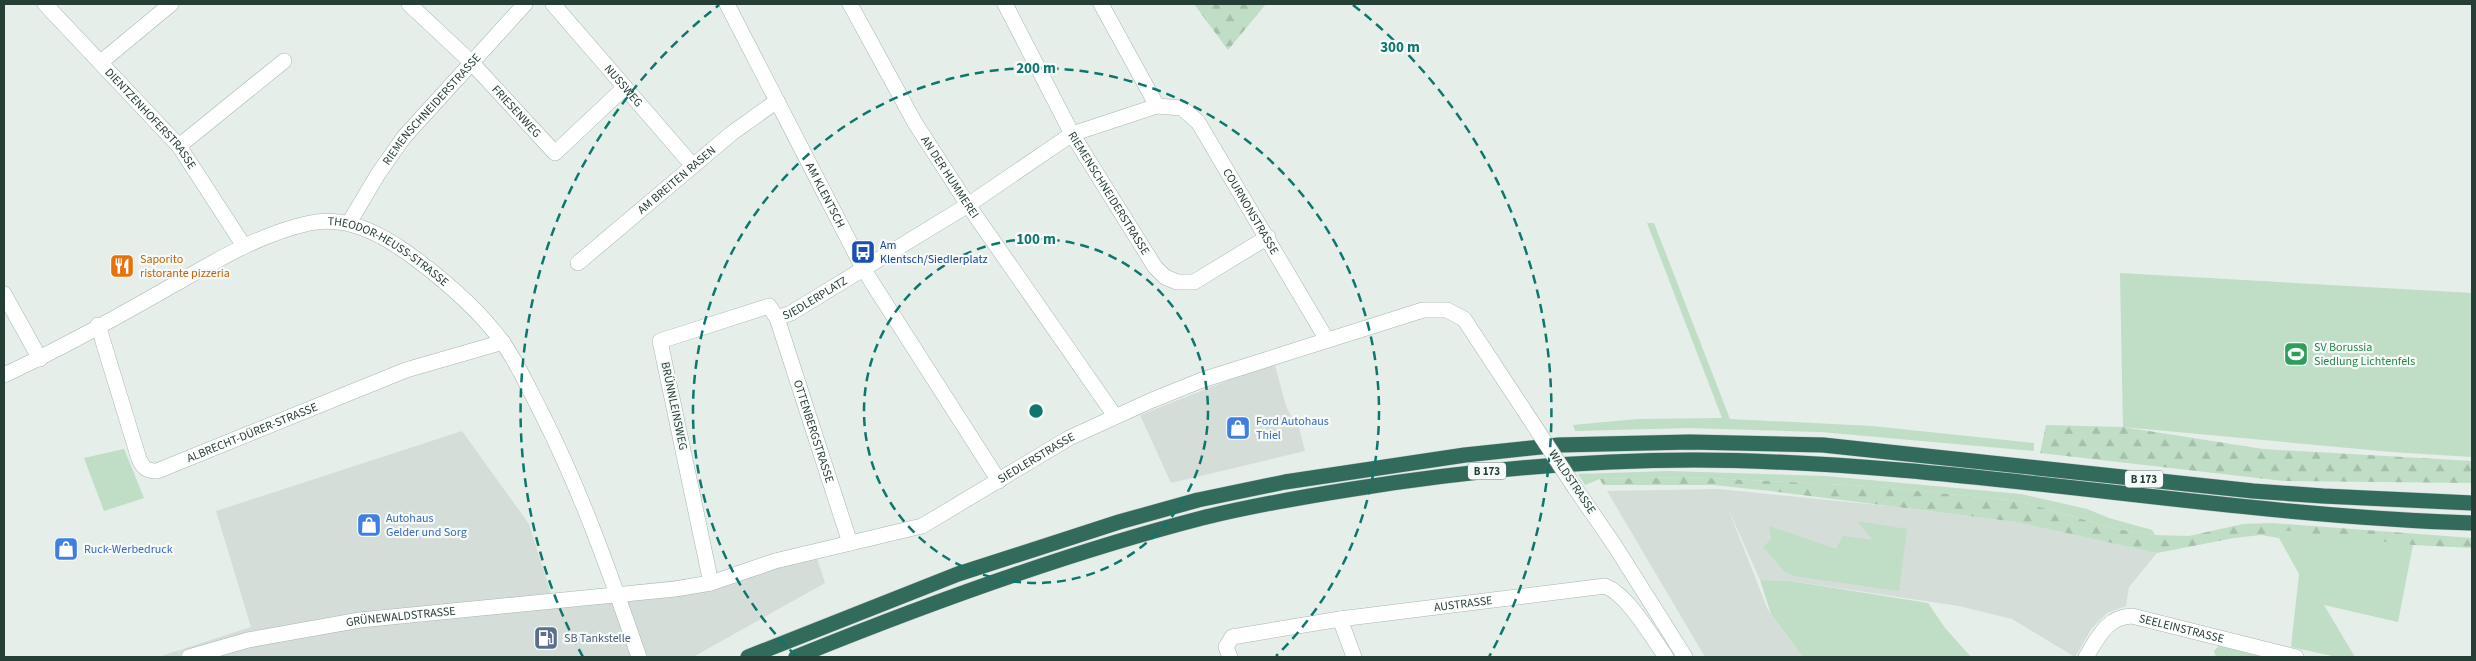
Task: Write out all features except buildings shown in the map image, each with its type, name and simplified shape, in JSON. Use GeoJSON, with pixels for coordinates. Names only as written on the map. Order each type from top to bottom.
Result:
{"type":"FeatureCollection","features":[{"type":"Feature","properties":{"kind":"highway","name":"B 173"},"geometry":{"type":"LineString","coordinates":[[748,657],[958,574],[1051,543],[1198,500],[1377,466],[1559,445],[1690,442],[1823,446],[1966,459],[2253,491],[2472,502]]}},
{"type":"Feature","properties":{"kind":"highway","name":"B 173"},"geometry":{"type":"LineString","coordinates":[[796,657],[900,616],[1049,562],[1206,517],[1296,498],[1383,484],[1560,464],[1696,460],[1822,465],[1968,477],[2255,509],[2472,523]]}},
{"type":"Feature","properties":{"kind":"street","name":"DIENTZENHOFERSTRASSE"},"geometry":{"type":"LineString","coordinates":[[44,4],[179,146],[244,246]]}},
{"type":"Feature","properties":{"kind":"street"},"geometry":{"type":"LineString","coordinates":[[101,62],[171,4]]}},
{"type":"Feature","properties":{"kind":"street","name":"FRIESENWEG"},"geometry":{"type":"LineString","coordinates":[[409,4],[472,63],[555,153],[625,87]]}},
{"type":"Feature","properties":{"kind":"street","name":"RIEMENSCHNEIDERSTRASSE"},"geometry":{"type":"LineString","coordinates":[[349,223],[378,174],[404,137],[525,4]]}},
{"type":"Feature","properties":{"kind":"street","name":"NUSSWEG"},"geometry":{"type":"LineString","coordinates":[[553,4],[693,166]]}},
{"type":"Feature","properties":{"kind":"street","name":"AM KLENTSCH"},"geometry":{"type":"LineString","coordinates":[[727,4],[864,270],[998,481]]}},
{"type":"Feature","properties":{"kind":"street","name":"AN DER HUMMEREI"},"geometry":{"type":"LineString","coordinates":[[850,4],[915,123],[968,205],[1115,416]]}},
{"type":"Feature","properties":{"kind":"street","name":"RIEMENSCHNEIDERSTRASSE"},"geometry":{"type":"LineString","coordinates":[[1005,4],[1072,134],[1155,267],[1165,277],[1177,282],[1194,282],[1268,237]]}},
{"type":"Feature","properties":{"kind":"street"},"geometry":{"type":"LineString","coordinates":[[1101,4],[1158,106]]}},
{"type":"Feature","properties":{"kind":"street"},"geometry":{"type":"LineString","coordinates":[[179,146],[284,61]]}},
{"type":"Feature","properties":{"kind":"street","name":"AM BREITEN RASEN"},"geometry":{"type":"LineString","coordinates":[[578,263],[732,133],[777,101]]}},
{"type":"Feature","properties":{"kind":"street","name":"COURNONSTRASSE"},"geometry":{"type":"LineString","coordinates":[[968,205],[1072,134],[1158,106],[1182,108],[1198,122],[1268,237],[1327,340]]}},
{"type":"Feature","properties":{"kind":"street","name":"SIEDLERPLATZ"},"geometry":{"type":"LineString","coordinates":[[773,312],[791,313],[968,205]]}},
{"type":"Feature","properties":{"kind":"street","name":"THEODOR-HEUSS-STRASSE"},"geometry":{"type":"LineString","coordinates":[[4,375],[40,359],[244,246],[312,222],[349,223],[388,240],[432,271],[473,307],[503,342],[567,464],[595,530],[639,657]]}},
{"type":"Feature","properties":{"kind":"street"},"geometry":{"type":"LineString","coordinates":[[4,294],[40,359]]}},
{"type":"Feature","properties":{"kind":"street","name":"SIEDLERSTRASSE"},"geometry":{"type":"LineString","coordinates":[[618,595],[711,583],[775,561],[922,526],[1054,446],[1115,416],[1202,380],[1417,312],[1440,309],[1453,312]]}},
{"type":"Feature","properties":{"kind":"street","name":"OTTENBERGSTRASSE"},"geometry":{"type":"LineString","coordinates":[[773,312],[850,543]]}},
{"type":"Feature","properties":{"kind":"street","name":"BRÜNNLEINSWEG"},"geometry":{"type":"LineString","coordinates":[[711,583],[660,340],[773,312]]}},
{"type":"Feature","properties":{"kind":"street","name":"WALDSTRASSE"},"geometry":{"type":"LineString","coordinates":[[1453,312],[1464,319],[1472,328],[1575,488],[1615,546],[1685,657]]}},
{"type":"Feature","properties":{"kind":"street","name":"ALBRECHT-DÜRER-STRASSE"},"geometry":{"type":"LineString","coordinates":[[98,326],[139,459],[145,469],[150,471],[157,471],[406,370],[503,342]]}},
{"type":"Feature","properties":{"kind":"street","name":"AUSTRASSE"},"geometry":{"type":"LineString","coordinates":[[1230,657],[1226,647],[1228,640],[1340,619],[1605,586],[1614,590],[1627,603],[1666,657]]}},
{"type":"Feature","properties":{"kind":"street","name":"GRÜNEWALDSTRASSE"},"geometry":{"type":"LineString","coordinates":[[189,657],[248,640],[360,620],[618,595]]}},
{"type":"Feature","properties":{"kind":"street","name":"SEELEINSTRASSE"},"geometry":{"type":"LineString","coordinates":[[2086,657],[2106,626],[2116,618],[2132,616],[2296,657]]}},
{"type":"Feature","properties":{"kind":"street"},"geometry":{"type":"LineString","coordinates":[[1340,619],[1354,657]]}},
{"type":"Feature","properties":{"kind":"shaded area"},"geometry":{"type":"Polygon","coordinates":[[[1275,365],[1286,406],[1294,422],[1298,424],[1305,451],[1171,483],[1140,415],[1242,375],[1275,365]]]}},
{"type":"Feature","properties":{"kind":"shaded area"},"geometry":{"type":"Polygon","coordinates":[[[462,431],[529,524],[551,594],[715,576],[813,546],[825,583],[693,657],[158,657],[251,627],[216,511],[462,431]]]}},
{"type":"Feature","properties":{"kind":"shaded area"},"geometry":{"type":"Polygon","coordinates":[[[1719,489],[1888,506],[2016,522],[2157,553],[2129,587],[2126,606],[2107,613],[2092,628],[2075,657],[2012,619],[1959,606],[1790,581],[1760,580],[1727,506],[1768,610],[1803,657],[1705,657],[1607,491],[1719,489]]]}},
{"type":"Feature","properties":{"kind":"green space"},"geometry":{"type":"Polygon","coordinates":[[[1194,4],[1266,4],[1228,50],[1194,4]]]}},
{"type":"Feature","properties":{"kind":"green space"},"geometry":{"type":"Polygon","coordinates":[[[1647,223],[1654,223],[1730,419],[1872,426],[2034,443],[2034,451],[1821,432],[1688,428],[1575,431],[1573,425],[1637,419],[1722,418],[1647,223]]]}},
{"type":"Feature","properties":{"kind":"green space","name":"SV Borussia Siedlung Lichtenfels"},"geometry":{"type":"Polygon","coordinates":[[[2120,273],[2472,293],[2472,457],[2392,452],[2123,427],[2120,273]]]}},
{"type":"Feature","properties":{"kind":"green space"},"geometry":{"type":"Polygon","coordinates":[[[2046,425],[2123,427],[2263,449],[2472,461],[2472,483],[2284,481],[2040,453],[2046,425]]]}},
{"type":"Feature","properties":{"kind":"green space"},"geometry":{"type":"Polygon","coordinates":[[[124,449],[144,498],[104,511],[84,458],[124,449]]]}},
{"type":"Feature","properties":{"kind":"green space"},"geometry":{"type":"Polygon","coordinates":[[[1669,471],[1826,476],[2021,494],[2087,509],[2109,518],[2152,530],[2155,535],[2116,529],[2019,501],[1869,486],[1686,477],[1600,479],[1585,485],[1578,474],[1669,471]]]}},
{"type":"Feature","properties":{"kind":"green space"},"geometry":{"type":"Polygon","coordinates":[[[1686,477],[1869,486],[2019,501],[2116,529],[2155,535],[2189,536],[2243,524],[2272,523],[2472,538],[2472,548],[2413,545],[2281,530],[2279,538],[2261,535],[2234,538],[2157,553],[2016,522],[1713,485],[1603,485],[1600,479],[1686,477]]]}},
{"type":"Feature","properties":{"kind":"green space"},"geometry":{"type":"Polygon","coordinates":[[[1857,521],[1907,529],[1899,591],[1794,576],[1785,572],[1763,547],[1771,539],[1769,526],[1836,549],[1843,536],[1873,540],[1857,521]]]}},
{"type":"Feature","properties":{"kind":"green space"},"geometry":{"type":"Polygon","coordinates":[[[2281,529],[2413,545],[2398,622],[2324,605],[2355,657],[2337,657],[2291,647],[2299,574],[2279,538],[2281,529]]]}},
{"type":"Feature","properties":{"kind":"green space"},"geometry":{"type":"Polygon","coordinates":[[[1760,580],[1790,581],[1928,603],[1945,628],[1971,657],[1803,657],[1771,614],[1760,580]]]}},
{"type":"Feature","properties":{"kind":"green space"},"geometry":{"type":"Polygon","coordinates":[[[2219,646],[2263,657],[2216,657],[2214,651],[2219,646]]]}},
{"type":"Feature","properties":{"kind":"place","name":"Am Klentsch/Siedlerplatz"},"geometry":{"type":"Point","coordinates":[863,252]}},
{"type":"Feature","properties":{"kind":"place","name":"Saporito ristorante pizzeria"},"geometry":{"type":"Point","coordinates":[122,266]}},
{"type":"Feature","properties":{"kind":"place","name":"SV Borussia Siedlung Lichtenfels"},"geometry":{"type":"Point","coordinates":[2296,354]}},
{"type":"Feature","properties":{"kind":"place","name":"Ford Autohaus Thiel"},"geometry":{"type":"Point","coordinates":[1238,428]}},
{"type":"Feature","properties":{"kind":"place","name":"Autohaus Gelder und Sorg"},"geometry":{"type":"Point","coordinates":[369,525]}},
{"type":"Feature","properties":{"kind":"place","name":"Ruck-Werbedruck"},"geometry":{"type":"Point","coordinates":[66,549]}},
{"type":"Feature","properties":{"kind":"place","name":"SB Tankstelle"},"geometry":{"type":"Point","coordinates":[546,638]}}]}
